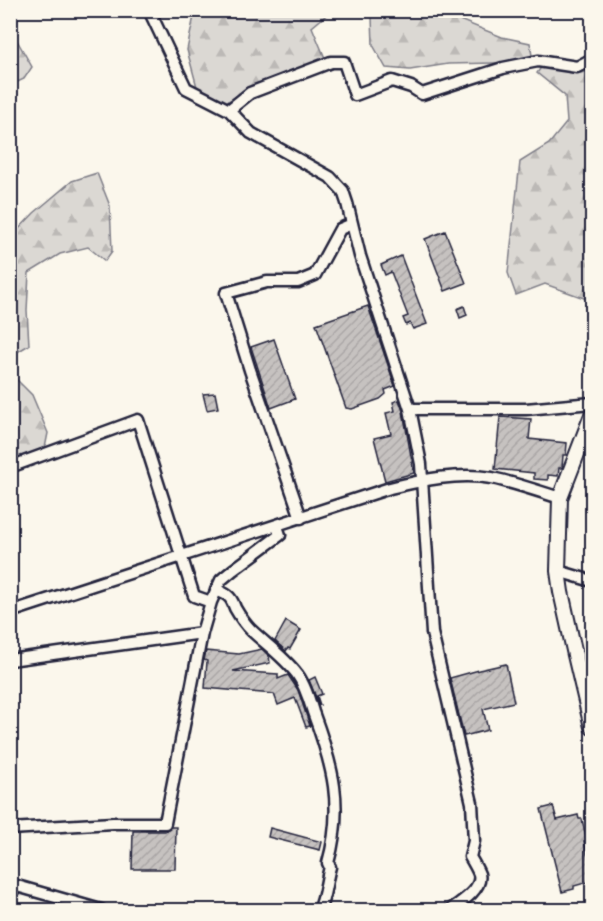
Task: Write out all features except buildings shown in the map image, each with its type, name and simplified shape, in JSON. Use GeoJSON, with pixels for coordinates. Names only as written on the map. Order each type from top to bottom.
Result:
{"type":"FeatureCollection","features":[{"type":"Feature","properties":{"kind":"main road"},"geometry":{"type":"LineString","coordinates":[[592,415],[560,498],[558,571],[572,645],[592,727]]}},
{"type":"Feature","properties":{"kind":"street"},"geometry":{"type":"LineString","coordinates":[[149,10],[186,88],[229,110],[251,133],[330,177],[342,191],[347,203],[360,256],[410,410],[421,464],[432,633],[472,803],[474,841],[470,857],[480,876],[478,886],[467,898],[450,910]]}},
{"type":"Feature","properties":{"kind":"street"},"geometry":{"type":"LineString","coordinates":[[229,110],[250,93],[331,62],[344,62],[355,95],[392,81],[411,87],[422,94],[502,68],[538,62],[577,67],[592,59]]}},
{"type":"Feature","properties":{"kind":"street"},"geometry":{"type":"LineString","coordinates":[[301,518],[249,370],[226,294],[267,282],[298,282],[315,275],[340,230],[352,224]]}},
{"type":"Feature","properties":{"kind":"street"},"geometry":{"type":"LineString","coordinates":[[410,410],[526,409],[592,403]]}},
{"type":"Feature","properties":{"kind":"street"},"geometry":{"type":"LineString","coordinates":[[10,467],[138,420],[194,596],[211,602]]}},
{"type":"Feature","properties":{"kind":"street"},"geometry":{"type":"LineString","coordinates":[[10,612],[390,488],[422,480],[460,476],[492,478],[560,498]]}},
{"type":"Feature","properties":{"kind":"street"},"geometry":{"type":"LineString","coordinates":[[10,829],[113,823],[165,823],[202,633],[211,602],[221,580],[280,535],[277,526]]}},
{"type":"Feature","properties":{"kind":"street"},"geometry":{"type":"LineString","coordinates":[[558,571],[592,581]]}},
{"type":"Feature","properties":{"kind":"street"},"geometry":{"type":"LineString","coordinates":[[216,590],[230,597],[250,628],[271,646],[298,675],[328,754],[336,811],[334,842],[328,863],[330,867],[319,910]]}},
{"type":"Feature","properties":{"kind":"street"},"geometry":{"type":"LineString","coordinates":[[10,660],[202,633]]}},
{"type":"Feature","properties":{"kind":"street"},"geometry":{"type":"LineString","coordinates":[[10,884],[101,910]]}},
{"type":"Feature","properties":{"kind":"green space"},"geometry":{"type":"Polygon","coordinates":[[[195,11],[331,11],[312,27],[325,58],[249,89],[225,103],[197,87],[187,50],[195,11]]]}},
{"type":"Feature","properties":{"kind":"green space"},"geometry":{"type":"Polygon","coordinates":[[[368,11],[445,11],[447,15],[502,37],[530,43],[533,62],[448,64],[410,70],[386,68],[373,45],[372,17],[368,11]]]}},
{"type":"Feature","properties":{"kind":"green space"},"geometry":{"type":"Polygon","coordinates":[[[10,28],[32,67],[24,79],[11,85],[10,28]]]}},
{"type":"Feature","properties":{"kind":"green space"},"geometry":{"type":"Polygon","coordinates":[[[542,66],[581,73],[592,70],[592,293],[587,299],[545,284],[516,295],[508,273],[520,162],[549,144],[567,122],[565,96],[537,73],[542,66]]]}},
{"type":"Feature","properties":{"kind":"green space"},"geometry":{"type":"Polygon","coordinates":[[[97,173],[110,206],[112,251],[105,261],[88,247],[60,254],[29,273],[27,310],[29,345],[12,355],[17,380],[32,395],[48,433],[44,453],[11,464],[11,237],[34,213],[72,181],[97,173]]]}}]}
